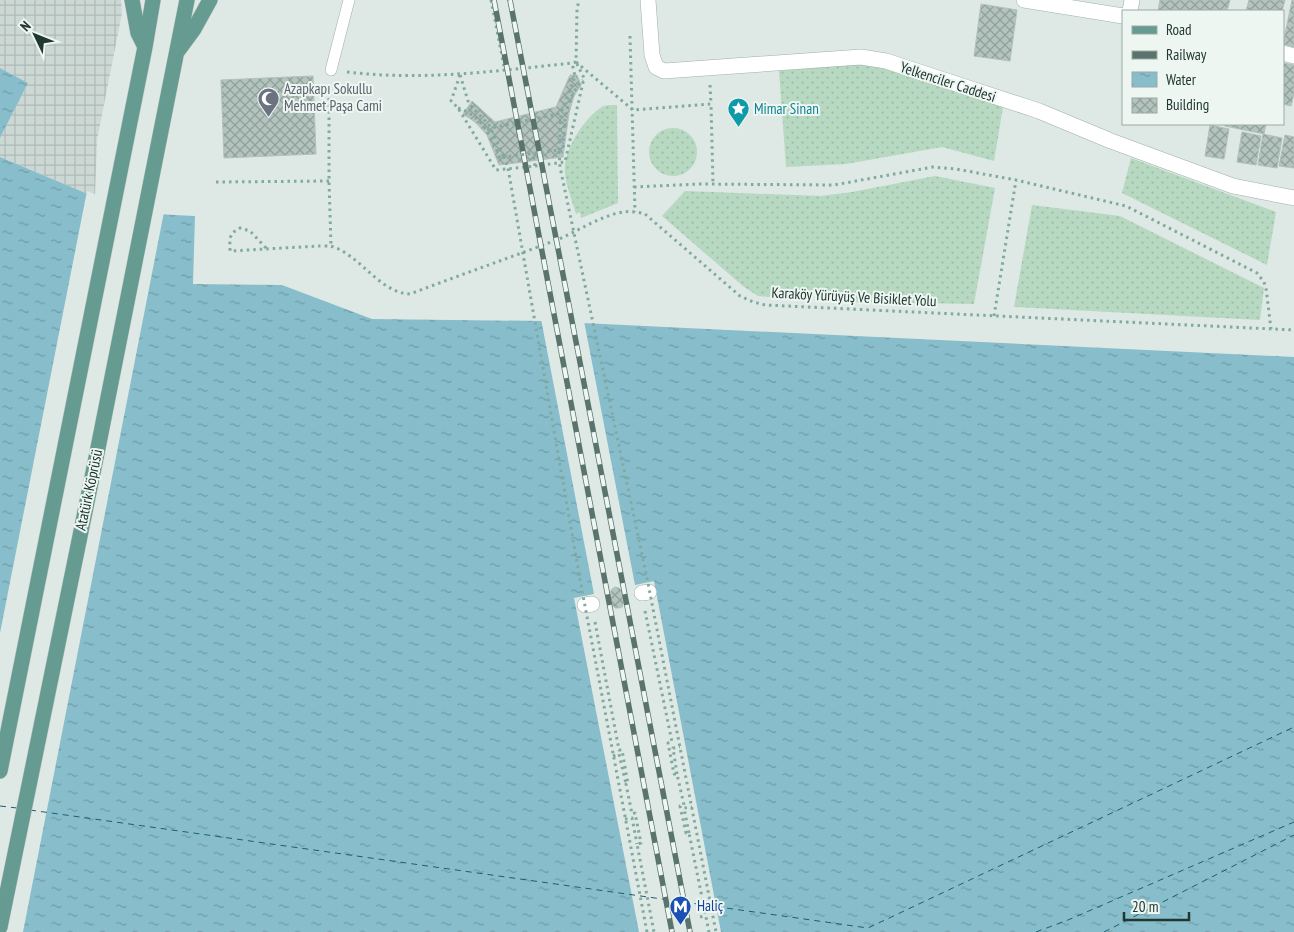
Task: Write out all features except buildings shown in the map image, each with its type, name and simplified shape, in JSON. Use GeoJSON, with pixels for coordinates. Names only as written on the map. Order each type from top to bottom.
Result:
{"type":"FeatureCollection","features":[{"type":"Feature","properties":{"kind":"main road"},"geometry":{"type":"LineString","coordinates":[[132,0],[138,33],[145,47]]}},
{"type":"Feature","properties":{"kind":"main road","name":"Atatürk Köprüsü"},"geometry":{"type":"LineString","coordinates":[[0,771],[153,0]]}},
{"type":"Feature","properties":{"kind":"main road","name":"Atatürk Köprüsü"},"geometry":{"type":"LineString","coordinates":[[0,927],[187,0]]}},
{"type":"Feature","properties":{"kind":"main road"},"geometry":{"type":"LineString","coordinates":[[176,53],[194,30],[210,0]]}},
{"type":"Feature","properties":{"kind":"street","name":"Yelkenciler Caddesi"},"geometry":{"type":"LineString","coordinates":[[648,0],[652,55],[656,67],[664,71],[861,57],[886,61],[1039,111],[1233,186],[1294,198]]}},
{"type":"Feature","properties":{"kind":"street"},"geometry":{"type":"LineString","coordinates":[[1024,0],[1122,16]]}},
{"type":"Feature","properties":{"kind":"lane"},"geometry":{"type":"LineString","coordinates":[[331,70],[348,0]]}},
{"type":"Feature","properties":{"kind":"path"},"geometry":{"type":"LineString","coordinates":[[491,0],[505,70]]}},
{"type":"Feature","properties":{"kind":"path"},"geometry":{"type":"LineString","coordinates":[[460,76],[451,101],[458,108],[496,170],[565,162],[584,78],[576,62],[576,9],[579,0]]}},
{"type":"Feature","properties":{"kind":"path"},"geometry":{"type":"LineString","coordinates":[[266,248],[250,231],[240,228],[233,232],[230,239],[230,251],[331,246],[393,290],[410,294],[501,262],[611,215],[635,212],[630,27]]}},
{"type":"Feature","properties":{"kind":"path"},"geometry":{"type":"LineString","coordinates":[[331,246],[328,182],[329,85],[331,70],[379,76],[460,76],[576,62]]}},
{"type":"Feature","properties":{"kind":"path"},"geometry":{"type":"LineString","coordinates":[[576,62],[633,110],[711,104],[714,184]]}},
{"type":"Feature","properties":{"kind":"path"},"geometry":{"type":"LineString","coordinates":[[458,108],[477,118],[490,134],[500,158],[563,150],[562,106],[575,76],[572,63]]}},
{"type":"Feature","properties":{"kind":"path"},"geometry":{"type":"LineString","coordinates":[[460,76],[469,104],[496,135],[508,168],[647,932]]}},
{"type":"Feature","properties":{"kind":"path"},"geometry":{"type":"LineString","coordinates":[[584,78],[572,95],[559,120],[560,167],[646,592],[680,747],[716,932]]}},
{"type":"Feature","properties":{"kind":"path"},"geometry":{"type":"LineString","coordinates":[[487,130],[491,127],[563,113]]}},
{"type":"Feature","properties":{"kind":"path"},"geometry":{"type":"LineString","coordinates":[[533,154],[535,166]]}},
{"type":"Feature","properties":{"kind":"path"},"geometry":{"type":"LineString","coordinates":[[634,187],[714,184],[834,186],[933,167],[956,169],[1016,180],[1126,206],[1257,273],[1266,288],[1271,329]]}},
{"type":"Feature","properties":{"kind":"path"},"geometry":{"type":"LineString","coordinates":[[994,316],[1016,180]]}},
{"type":"Feature","properties":{"kind":"path"},"geometry":{"type":"LineString","coordinates":[[216,182],[328,182]]}},
{"type":"Feature","properties":{"kind":"path","name":"Karaköy Yürüyüş Ve Bisiklet Yolu"},"geometry":{"type":"LineString","coordinates":[[635,212],[645,214],[740,296],[766,305],[1294,330]]}},
{"type":"Feature","properties":{"kind":"path"},"geometry":{"type":"LineString","coordinates":[[646,592],[672,742],[668,743],[674,774],[677,774]]}},
{"type":"Feature","properties":{"kind":"path"},"geometry":{"type":"LineString","coordinates":[[588,605],[619,750],[622,750],[624,758],[628,784],[626,784]]}},
{"type":"Feature","properties":{"kind":"path"},"geometry":{"type":"LineString","coordinates":[[680,747],[673,748],[684,805],[680,806],[686,833],[689,833]]}},
{"type":"Feature","properties":{"kind":"path"},"geometry":{"type":"LineString","coordinates":[[614,756],[620,754],[632,814],[635,813],[640,836],[641,843],[637,844]]}},
{"type":"Feature","properties":{"kind":"path"},"geometry":{"type":"LineString","coordinates":[[692,807],[684,808],[709,932]]}},
{"type":"Feature","properties":{"kind":"path"},"geometry":{"type":"LineString","coordinates":[[625,819],[632,818],[654,932]]}},
{"type":"Feature","properties":{"kind":"path"},"geometry":{"type":"LineString","coordinates":[[700,917],[706,916]]}},
{"type":"Feature","properties":{"kind":"path"},"geometry":{"type":"LineString","coordinates":[[652,925],[657,924]]}},
{"type":"Feature","properties":{"kind":"shaded area"},"geometry":{"type":"Polygon","coordinates":[[[0,0],[121,0],[122,13],[97,140],[95,197],[0,157],[0,138],[28,83],[0,68],[0,0]]]}},
{"type":"Feature","properties":{"kind":"green space"},"geometry":{"type":"Polygon","coordinates":[[[869,61],[1003,107],[994,161],[942,147],[846,164],[786,167],[779,71],[869,61]]]}},
{"type":"Feature","properties":{"kind":"green space"},"geometry":{"type":"Polygon","coordinates":[[[617,105],[618,203],[581,218],[580,212],[576,214],[567,183],[566,157],[573,141],[589,118],[603,106],[617,105]]]}},
{"type":"Feature","properties":{"kind":"green space"},"geometry":{"type":"Polygon","coordinates":[[[673,128],[682,130],[690,135],[695,143],[697,152],[695,161],[690,169],[682,174],[673,176],[664,174],[656,169],[651,161],[649,152],[651,143],[656,135],[664,130],[673,128]]]}},
{"type":"Feature","properties":{"kind":"green space"},"geometry":{"type":"Polygon","coordinates":[[[1131,158],[1276,212],[1267,265],[1122,193],[1131,158]]]}},
{"type":"Feature","properties":{"kind":"green space"},"geometry":{"type":"Polygon","coordinates":[[[935,176],[995,188],[974,304],[855,302],[851,295],[786,292],[782,298],[758,296],[744,287],[662,216],[685,191],[820,196],[852,192],[935,176]]]}},
{"type":"Feature","properties":{"kind":"green space"},"geometry":{"type":"Polygon","coordinates":[[[1032,205],[1120,216],[1264,288],[1260,320],[1014,307],[1032,205]]]}},
{"type":"Feature","properties":{"kind":"water"},"geometry":{"type":"Polygon","coordinates":[[[0,68],[28,83],[0,138],[0,68]]]}},
{"type":"Feature","properties":{"kind":"water"},"geometry":{"type":"Polygon","coordinates":[[[0,157],[133,213],[195,216],[193,284],[282,285],[372,319],[541,321],[1294,357],[1294,932],[0,932],[0,157]]]}},
{"type":"Feature","properties":{"kind":"pier"},"geometry":{"type":"Polygon","coordinates":[[[87,191],[134,210],[164,212],[23,932],[0,932],[0,633],[87,191]]]}},
{"type":"Feature","properties":{"kind":"pier"},"geometry":{"type":"Polygon","coordinates":[[[541,319],[584,321],[635,585],[654,581],[721,932],[639,932],[574,598],[594,594],[541,319]]]}},
{"type":"Feature","properties":{"kind":"ferry route"},"geometry":{"type":"LineString","coordinates":[[30,810],[868,928],[1294,727]]}},
{"type":"Feature","properties":{"kind":"ferry route"},"geometry":{"type":"LineString","coordinates":[[0,806],[17,808]]}},
{"type":"Feature","properties":{"kind":"ferry route"},"geometry":{"type":"LineString","coordinates":[[1036,932],[1068,920],[1294,822]]}},
{"type":"Feature","properties":{"kind":"ferry route"},"geometry":{"type":"LineString","coordinates":[[1104,932],[1294,835]]}},
{"type":"Feature","properties":{"kind":"railway"},"geometry":{"type":"LineString","coordinates":[[494,0],[672,932]]}},
{"type":"Feature","properties":{"kind":"railway"},"geometry":{"type":"LineString","coordinates":[[510,0],[690,932]]}},
{"type":"Feature","properties":{"kind":"place","name":"Azapkapı Sokullu Mehmet Paşa Cami"},"geometry":{"type":"Point","coordinates":[268,117]}},
{"type":"Feature","properties":{"kind":"place","name":"Mimar Sinan"},"geometry":{"type":"Point","coordinates":[738,128]}},
{"type":"Feature","properties":{"kind":"place","name":"Haliç"},"geometry":{"type":"Point","coordinates":[681,925]}}]}
